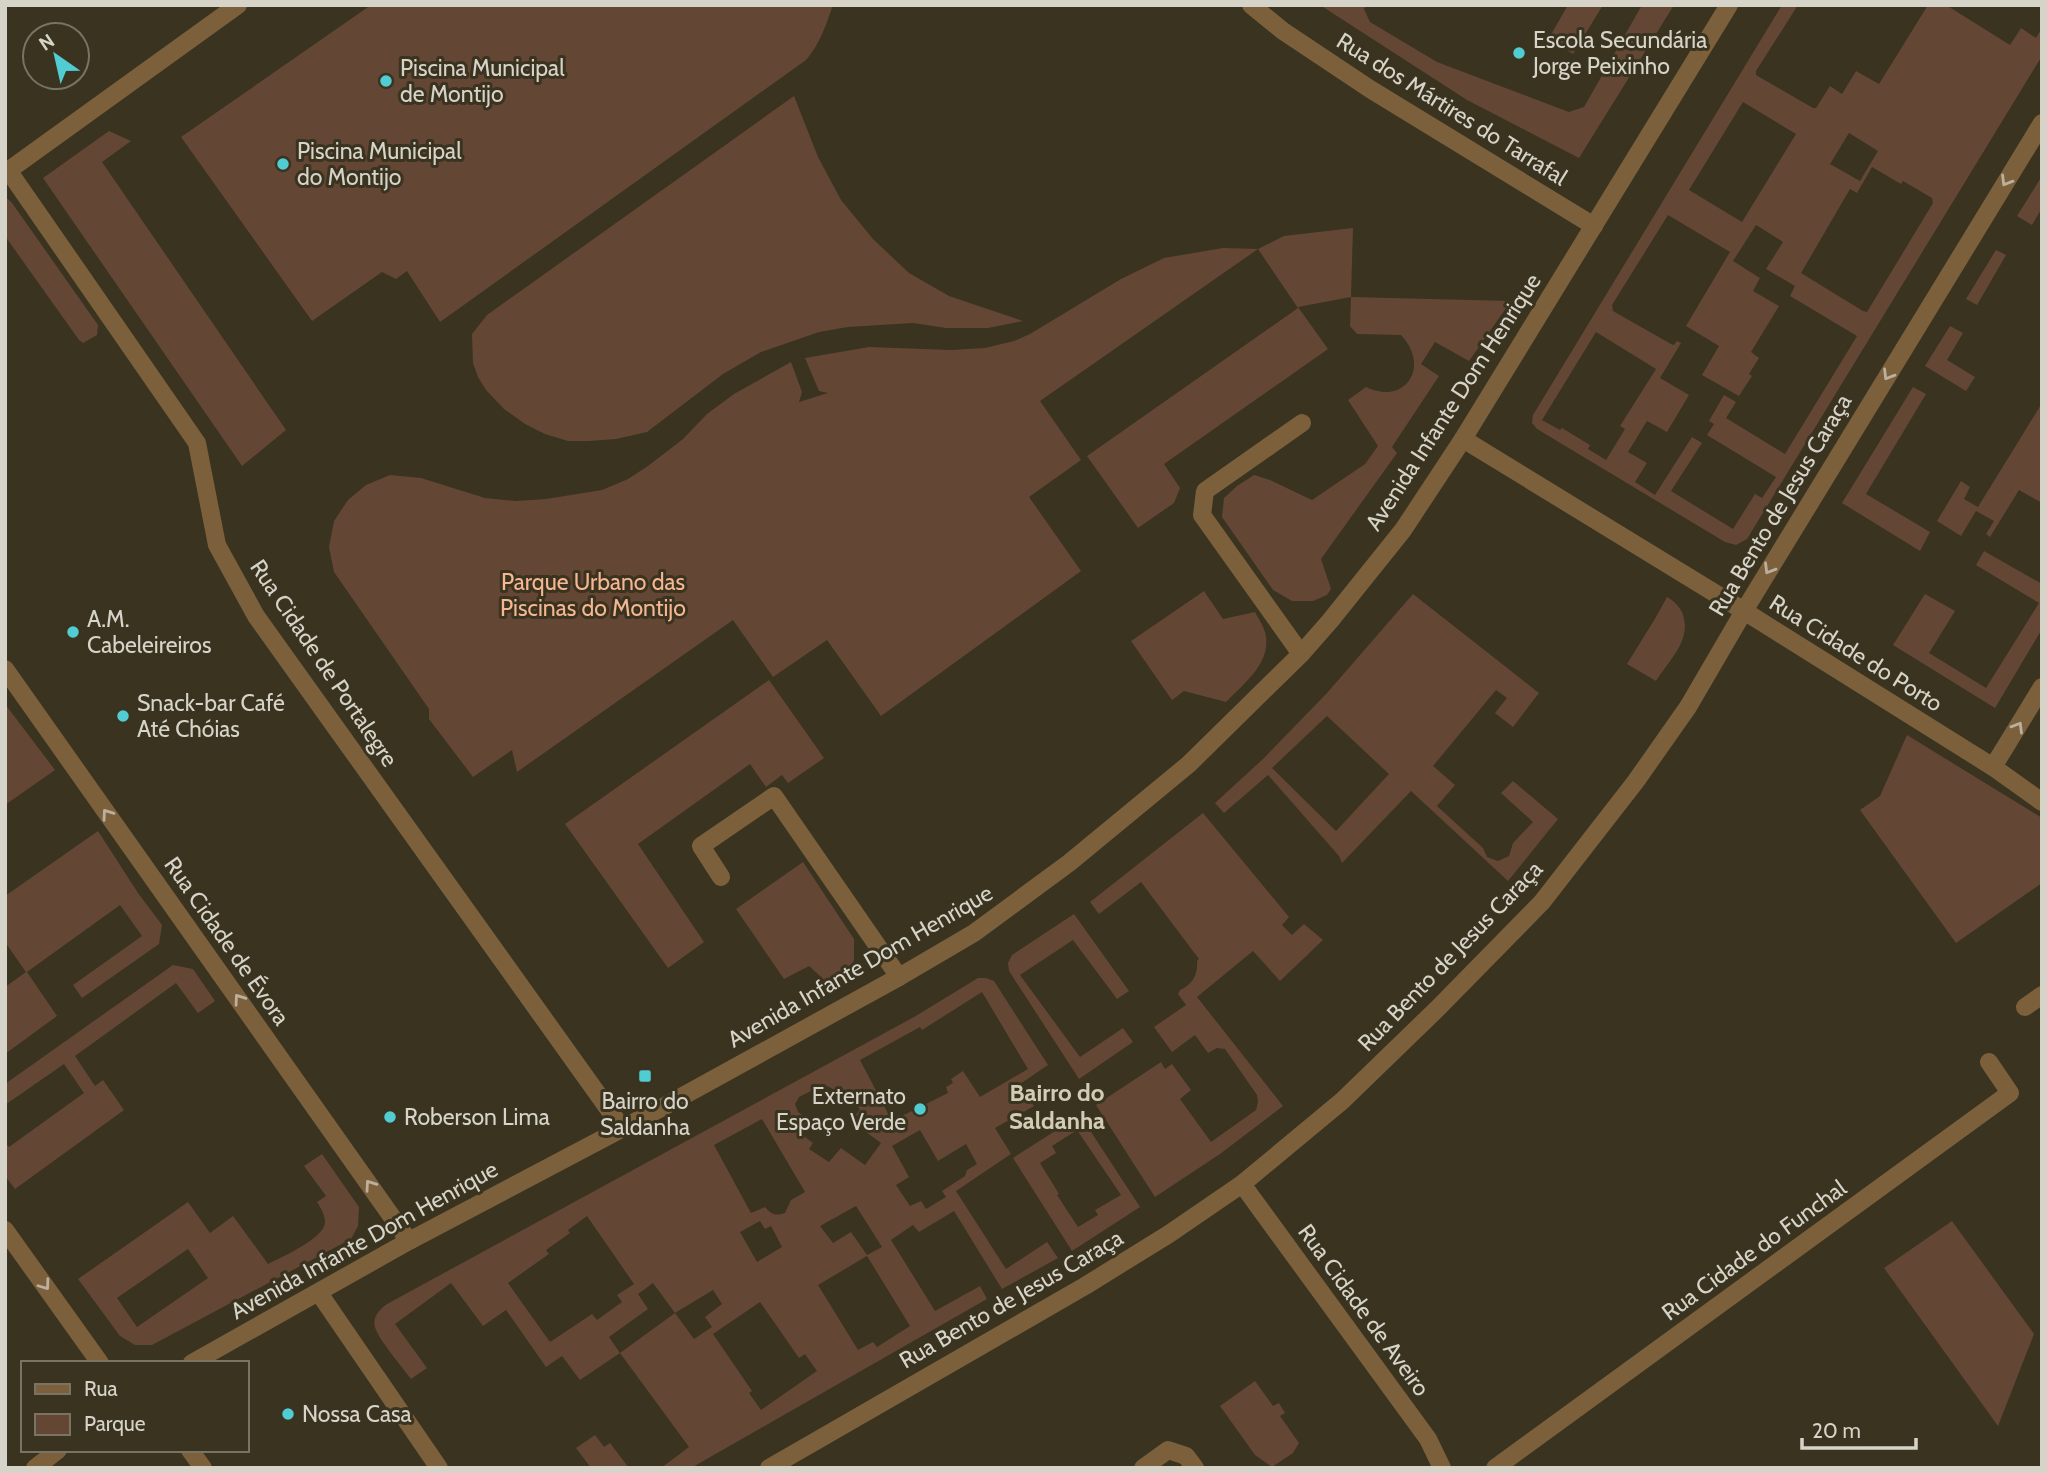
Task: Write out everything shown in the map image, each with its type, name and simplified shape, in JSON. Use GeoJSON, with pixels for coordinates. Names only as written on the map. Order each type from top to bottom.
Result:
{"type":"FeatureCollection","features":[{"type":"Feature","properties":{"kind":"street"},"geometry":{"type":"LineString","coordinates":[[7,172],[238,5]]}},
{"type":"Feature","properties":{"kind":"street","name":"Rua dos Mártires do Tarrafal"},"geometry":{"type":"LineString","coordinates":[[1251,5],[1283,31],[1370,89],[1594,226]]}},
{"type":"Feature","properties":{"kind":"street","name":"Avenida Infante Dom Henrique"},"geometry":{"type":"LineString","coordinates":[[195,1361],[974,933],[1069,863],[1189,764],[1301,654],[1403,530],[1463,439],[1729,5]]}},
{"type":"Feature","properties":{"kind":"street","name":"Rua Bento de Jesus Caraça"},"geometry":{"type":"LineString","coordinates":[[769,1468],[1085,1286],[1169,1234],[1242,1184],[1342,1101],[1542,902],[1636,781],[1688,707],[2042,123]]}},
{"type":"Feature","properties":{"kind":"street","name":"Rua Cidade de Portalegre"},"geometry":{"type":"LineString","coordinates":[[7,172],[197,443],[216,545],[256,616],[622,1128]]}},
{"type":"Feature","properties":{"kind":"street"},"geometry":{"type":"LineString","coordinates":[[1301,654],[1202,514],[1205,491],[1302,424]]}},
{"type":"Feature","properties":{"kind":"street","name":"Rua Cidade do Porto"},"geometry":{"type":"LineString","coordinates":[[1463,439],[1993,767],[2042,802]]}},
{"type":"Feature","properties":{"kind":"street","name":"Rua Cidade de Évora"},"geometry":{"type":"LineString","coordinates":[[5,669],[409,1241]]}},
{"type":"Feature","properties":{"kind":"street"},"geometry":{"type":"LineString","coordinates":[[1993,767],[2042,687]]}},
{"type":"Feature","properties":{"kind":"street"},"geometry":{"type":"LineString","coordinates":[[721,877],[701,846],[774,796],[899,976]]}},
{"type":"Feature","properties":{"kind":"street"},"geometry":{"type":"LineString","coordinates":[[2025,1007],[2042,995]]}},
{"type":"Feature","properties":{"kind":"street","name":"Rua Cidade do Funchal"},"geometry":{"type":"LineString","coordinates":[[1495,1468],[2010,1093],[1989,1062]]}},
{"type":"Feature","properties":{"kind":"street","name":"Rua Cidade de Aveiro"},"geometry":{"type":"LineString","coordinates":[[1242,1184],[1427,1439],[1442,1468]]}},
{"type":"Feature","properties":{"kind":"street"},"geometry":{"type":"LineString","coordinates":[[5,1230],[99,1361]]}},
{"type":"Feature","properties":{"kind":"street"},"geometry":{"type":"LineString","coordinates":[[319,1293],[439,1468]]}},
{"type":"Feature","properties":{"kind":"street"},"geometry":{"type":"LineString","coordinates":[[1143,1468],[1168,1450],[1186,1456],[1195,1468]]}},
{"type":"Feature","properties":{"kind":"street"},"geometry":{"type":"LineString","coordinates":[[35,1468],[55,1452]]}},
{"type":"Feature","properties":{"kind":"street"},"geometry":{"type":"LineString","coordinates":[[191,1452],[203,1468]]}},
{"type":"Feature","properties":{"kind":"green space"},"geometry":{"type":"Polygon","coordinates":[[[371,5],[833,5],[819,41],[806,60],[440,322],[407,271],[396,279],[382,272],[312,321],[181,137],[371,5]]]}},
{"type":"Feature","properties":{"kind":"green space"},"geometry":{"type":"Polygon","coordinates":[[[1320,5],[1366,5],[1364,9],[1370,22],[1437,62],[1569,112],[1584,107],[1642,5],[1674,5],[1579,158],[1467,100],[1320,5]]]}},
{"type":"Feature","properties":{"kind":"green space"},"geometry":{"type":"Polygon","coordinates":[[[1568,5],[1603,5],[1573,54],[1549,38],[1568,5]]]}},
{"type":"Feature","properties":{"kind":"green space"},"geometry":{"type":"Polygon","coordinates":[[[1782,5],[1798,5],[1756,75],[1813,108],[1816,108],[1830,86],[1842,94],[1856,71],[1879,84],[1928,5],[1946,5],[2010,45],[2021,28],[2036,38],[2042,28],[2042,56],[1747,539],[1736,545],[1725,542],[1537,429],[1532,423],[1533,415],[1782,5]],[[1743,102],[1689,190],[1742,222],[1796,134],[1743,102]],[[1849,133],[1830,164],[1860,181],[1878,151],[1849,133]],[[1872,167],[1857,193],[1850,189],[1801,273],[1867,312],[1933,203],[1932,198],[1872,167]],[[1668,215],[1612,305],[1613,311],[1671,344],[1674,345],[1677,341],[1681,343],[1660,378],[1689,395],[1667,432],[1647,421],[1628,452],[1647,463],[1635,482],[1655,495],[1692,437],[1702,443],[1671,491],[1733,529],[1755,494],[1762,498],[1776,477],[1707,435],[1714,424],[1709,421],[1724,395],[1736,402],[1726,418],[1785,454],[1857,336],[1790,296],[1795,286],[1766,269],[1783,242],[1756,225],[1733,261],[1760,278],[1753,291],[1779,306],[1751,352],[1759,358],[1749,374],[1752,376],[1739,396],[1702,375],[1719,346],[1686,326],[1730,252],[1668,215]],[[1596,332],[1542,420],[1560,430],[1562,428],[1590,445],[1588,449],[1606,460],[1625,429],[1620,426],[1656,369],[1596,332]]]}},
{"type":"Feature","properties":{"kind":"green space"},"geometry":{"type":"Polygon","coordinates":[[[794,96],[818,157],[841,200],[873,239],[909,273],[949,296],[1023,321],[988,328],[946,328],[913,323],[848,327],[819,332],[761,352],[723,374],[647,432],[616,439],[568,441],[525,424],[504,409],[486,390],[473,363],[472,334],[487,315],[794,96]]]}},
{"type":"Feature","properties":{"kind":"green space"},"geometry":{"type":"Polygon","coordinates":[[[109,131],[131,141],[102,162],[286,430],[242,466],[43,178],[109,131]]]}},
{"type":"Feature","properties":{"kind":"green space"},"geometry":{"type":"Polygon","coordinates":[[[2042,176],[2042,208],[2032,225],[2017,216],[2042,176]]]}},
{"type":"Feature","properties":{"kind":"green space"},"geometry":{"type":"Polygon","coordinates":[[[5,199],[12,203],[98,325],[97,335],[83,343],[79,340],[5,236],[5,199]]]}},
{"type":"Feature","properties":{"kind":"green space"},"geometry":{"type":"Polygon","coordinates":[[[1353,228],[1351,297],[1298,307],[1328,349],[1164,464],[1180,488],[1174,503],[1138,528],[1087,456],[1298,308],[1258,249],[1284,236],[1353,228]]]}},
{"type":"Feature","properties":{"kind":"green space","name":"Parque Urbano das Piscinas do Montijo"},"geometry":{"type":"Polygon","coordinates":[[[1223,248],[1258,249],[1040,401],[1081,460],[1029,497],[1081,571],[881,716],[827,640],[773,677],[733,620],[517,772],[512,750],[473,777],[429,719],[429,709],[334,572],[329,547],[334,521],[348,500],[366,485],[390,475],[421,478],[485,498],[516,501],[602,490],[628,479],[648,466],[734,394],[791,362],[802,392],[799,402],[828,393],[819,391],[805,358],[869,347],[951,350],[985,348],[1030,334],[1121,279],[1164,258],[1223,248]]]}},
{"type":"Feature","properties":{"kind":"green space"},"geometry":{"type":"Polygon","coordinates":[[[1996,250],[2006,255],[1977,305],[1966,299],[1996,250]]]}},
{"type":"Feature","properties":{"kind":"green space"},"geometry":{"type":"Polygon","coordinates":[[[1351,297],[1511,301],[1469,361],[1435,342],[1421,364],[1439,376],[1392,447],[1397,453],[1321,559],[1331,589],[1327,595],[1313,601],[1292,601],[1273,590],[1222,517],[1224,498],[1254,475],[1312,500],[1365,464],[1378,446],[1348,400],[1366,387],[1380,392],[1402,387],[1413,371],[1414,359],[1410,347],[1401,335],[1357,334],[1350,326],[1351,297]]]}},
{"type":"Feature","properties":{"kind":"green space"},"geometry":{"type":"Polygon","coordinates":[[[1950,326],[1963,333],[1947,360],[1975,377],[1966,391],[1925,366],[1950,326]]]}},
{"type":"Feature","properties":{"kind":"green space"},"geometry":{"type":"Polygon","coordinates":[[[1913,387],[1926,394],[1866,494],[1930,532],[1920,551],[1842,503],[1913,387]]]}},
{"type":"Feature","properties":{"kind":"green space"},"geometry":{"type":"Polygon","coordinates":[[[2042,403],[2042,503],[2019,490],[1990,537],[1986,534],[1994,521],[1976,511],[1961,536],[1937,521],[1961,481],[1970,487],[1964,499],[1978,507],[2042,403]]]}},
{"type":"Feature","properties":{"kind":"green space"},"geometry":{"type":"Polygon","coordinates":[[[1984,551],[2042,584],[2042,629],[1995,708],[1893,645],[1925,594],[1955,611],[1929,653],[1986,688],[2039,603],[1976,565],[1984,551]]]}},
{"type":"Feature","properties":{"kind":"green space"},"geometry":{"type":"Polygon","coordinates":[[[1204,591],[1223,619],[1255,612],[1265,632],[1265,653],[1255,671],[1226,702],[1184,691],[1172,700],[1131,641],[1204,591]]]}},
{"type":"Feature","properties":{"kind":"green space"},"geometry":{"type":"Polygon","coordinates":[[[1413,594],[1539,693],[1513,727],[1495,713],[1507,698],[1496,690],[1433,766],[1455,785],[1437,806],[1483,848],[1487,857],[1498,861],[1509,856],[1513,843],[1533,822],[1501,793],[1513,781],[1558,819],[1508,881],[1411,791],[1342,863],[1339,856],[1268,775],[1224,813],[1215,803],[1263,759],[1327,693],[1413,594]],[[1327,716],[1272,768],[1336,831],[1389,774],[1327,716]]]}},
{"type":"Feature","properties":{"kind":"green space"},"geometry":{"type":"Polygon","coordinates":[[[1667,597],[1676,603],[1682,612],[1685,631],[1678,648],[1656,681],[1627,664],[1667,597]]]}},
{"type":"Feature","properties":{"kind":"green space"},"geometry":{"type":"Polygon","coordinates":[[[769,680],[824,758],[788,783],[782,775],[766,787],[750,764],[638,844],[704,942],[668,968],[565,824],[769,680]]]}},
{"type":"Feature","properties":{"kind":"green space"},"geometry":{"type":"Polygon","coordinates":[[[5,704],[55,770],[5,805],[5,704]]]}},
{"type":"Feature","properties":{"kind":"green space"},"geometry":{"type":"Polygon","coordinates":[[[1907,735],[2042,818],[2042,883],[1956,943],[1860,810],[1880,796],[1907,735]]]}},
{"type":"Feature","properties":{"kind":"green space"},"geometry":{"type":"Polygon","coordinates":[[[1203,813],[1289,917],[1282,925],[1292,935],[1304,924],[1323,940],[1280,981],[1253,951],[1197,997],[1283,1106],[1220,1154],[1155,1197],[1096,1105],[1161,1062],[1165,1069],[1172,1064],[1191,1090],[1180,1099],[1211,1142],[1256,1110],[1257,1095],[1225,1049],[1217,1048],[1208,1053],[1195,1035],[1172,1052],[1154,1027],[1186,1005],[1178,994],[1194,978],[1199,959],[1141,882],[1099,914],[1090,902],[1203,813]]]}},
{"type":"Feature","properties":{"kind":"green space"},"geometry":{"type":"Polygon","coordinates":[[[98,831],[162,925],[159,944],[82,998],[73,985],[142,936],[120,905],[27,972],[57,1016],[5,1054],[5,987],[26,972],[5,942],[5,896],[98,831]]]}},
{"type":"Feature","properties":{"kind":"green space"},"geometry":{"type":"Polygon","coordinates":[[[803,862],[854,939],[854,960],[846,979],[832,987],[809,966],[784,979],[736,909],[803,862]]]}},
{"type":"Feature","properties":{"kind":"green space"},"geometry":{"type":"Polygon","coordinates":[[[1074,914],[1129,991],[1117,999],[1073,940],[1020,975],[1080,1057],[1123,1028],[1133,1042],[1079,1079],[1009,971],[1008,963],[1012,955],[1074,914]]]}},
{"type":"Feature","properties":{"kind":"green space"},"geometry":{"type":"Polygon","coordinates":[[[173,965],[193,969],[215,1001],[198,1013],[176,983],[75,1056],[95,1086],[103,1080],[124,1110],[15,1189],[5,1176],[5,1143],[9,1147],[84,1093],[64,1064],[5,1105],[5,1084],[173,965]]]}},
{"type":"Feature","properties":{"kind":"green space"},"geometry":{"type":"Polygon","coordinates":[[[978,978],[986,978],[994,981],[1048,1065],[1020,1084],[1034,1106],[995,1128],[1011,1154],[956,1191],[1006,1269],[1047,1242],[1058,1258],[1002,1289],[954,1211],[919,1232],[913,1225],[891,1240],[935,1311],[980,1286],[987,1299],[691,1468],[661,1468],[689,1447],[620,1353],[580,1380],[562,1356],[546,1367],[506,1310],[483,1326],[451,1283],[395,1324],[427,1368],[411,1379],[381,1339],[375,1327],[375,1320],[379,1311],[387,1304],[914,1017],[978,978]],[[982,992],[922,1030],[920,1027],[860,1060],[892,1121],[948,1093],[946,1087],[953,1083],[951,1079],[963,1071],[980,1097],[1028,1069],[982,992]],[[823,1085],[799,1097],[795,1104],[798,1112],[810,1121],[801,1134],[813,1143],[809,1149],[829,1162],[841,1148],[865,1165],[881,1143],[862,1129],[867,1122],[856,1115],[860,1109],[846,1098],[840,1105],[830,1087],[823,1085]],[[762,1119],[714,1145],[751,1213],[765,1207],[774,1214],[785,1213],[791,1200],[805,1192],[762,1119]],[[920,1130],[892,1146],[909,1177],[896,1185],[910,1206],[921,1201],[926,1209],[946,1197],[942,1191],[965,1176],[967,1170],[977,1164],[966,1144],[938,1161],[920,1130]],[[856,1206],[820,1226],[833,1243],[851,1232],[867,1255],[882,1247],[856,1206]],[[587,1216],[568,1230],[570,1233],[546,1250],[549,1254],[508,1283],[550,1342],[592,1314],[597,1320],[622,1302],[617,1295],[634,1284],[587,1216]],[[760,1221],[740,1232],[757,1262],[782,1247],[771,1226],[765,1229],[760,1221]],[[867,1256],[818,1285],[858,1350],[873,1342],[877,1347],[910,1326],[867,1256]],[[653,1283],[638,1294],[648,1309],[609,1337],[620,1353],[675,1313],[653,1283]],[[713,1290],[675,1313],[694,1339],[712,1327],[705,1317],[722,1304],[713,1290]],[[760,1302],[713,1334],[752,1391],[749,1393],[761,1410],[817,1371],[805,1354],[799,1358],[760,1302]]]}},
{"type":"Feature","properties":{"kind":"green space"},"geometry":{"type":"Polygon","coordinates":[[[1080,1115],[1140,1207],[1072,1251],[1013,1158],[1080,1115]],[[1077,1130],[1052,1146],[1056,1153],[1040,1163],[1078,1227],[1098,1215],[1095,1210],[1121,1195],[1077,1130]]]}},
{"type":"Feature","properties":{"kind":"green space"},"geometry":{"type":"Polygon","coordinates":[[[322,1154],[359,1207],[358,1226],[351,1239],[152,1345],[135,1345],[120,1336],[78,1279],[188,1202],[210,1233],[233,1216],[268,1264],[283,1257],[318,1235],[325,1223],[324,1214],[317,1202],[326,1196],[304,1166],[322,1154]],[[188,1249],[117,1298],[137,1327],[208,1278],[188,1249]]]}},
{"type":"Feature","properties":{"kind":"green space"},"geometry":{"type":"Polygon","coordinates":[[[1952,1221],[2034,1334],[1998,1426],[1884,1268],[1952,1221]]]}},
{"type":"Feature","properties":{"kind":"green space"},"geometry":{"type":"Polygon","coordinates":[[[1255,1381],[1273,1406],[1279,1403],[1285,1413],[1280,1416],[1299,1443],[1293,1453],[1272,1467],[1255,1455],[1220,1406],[1255,1381]]]}},
{"type":"Feature","properties":{"kind":"green space"},"geometry":{"type":"Polygon","coordinates":[[[595,1435],[604,1447],[610,1443],[629,1468],[591,1468],[576,1448],[595,1435]]]}},
{"type":"Feature","properties":{"kind":"place","name":"Escola Secundária Jorge Peixinho"},"geometry":{"type":"Point","coordinates":[1519,53]}},
{"type":"Feature","properties":{"kind":"place","name":"Piscina Municipal de Montijo"},"geometry":{"type":"Point","coordinates":[386,81]}},
{"type":"Feature","properties":{"kind":"place","name":"Piscina Municipal do Montijo"},"geometry":{"type":"Point","coordinates":[283,164]}},
{"type":"Feature","properties":{"kind":"place","name":"A.M. Cabeleireiros"},"geometry":{"type":"Point","coordinates":[73,632]}},
{"type":"Feature","properties":{"kind":"place","name":"Snack-bar Café Até Chóias"},"geometry":{"type":"Point","coordinates":[123,716]}},
{"type":"Feature","properties":{"kind":"place","name":"Bairro do Saldanha"},"geometry":{"type":"Point","coordinates":[645,1076]}},
{"type":"Feature","properties":{"kind":"place","name":"Externato Espaço Verde"},"geometry":{"type":"Point","coordinates":[920,1109]}},
{"type":"Feature","properties":{"kind":"place","name":"Roberson Lima"},"geometry":{"type":"Point","coordinates":[390,1117]}},
{"type":"Feature","properties":{"kind":"place","name":"Nossa Casa"},"geometry":{"type":"Point","coordinates":[288,1414]}},
{"type":"Feature","properties":{"kind":"district","name":"Bairro do Saldanha"},"geometry":{"type":"Point","coordinates":[1057,1107]}}]}
